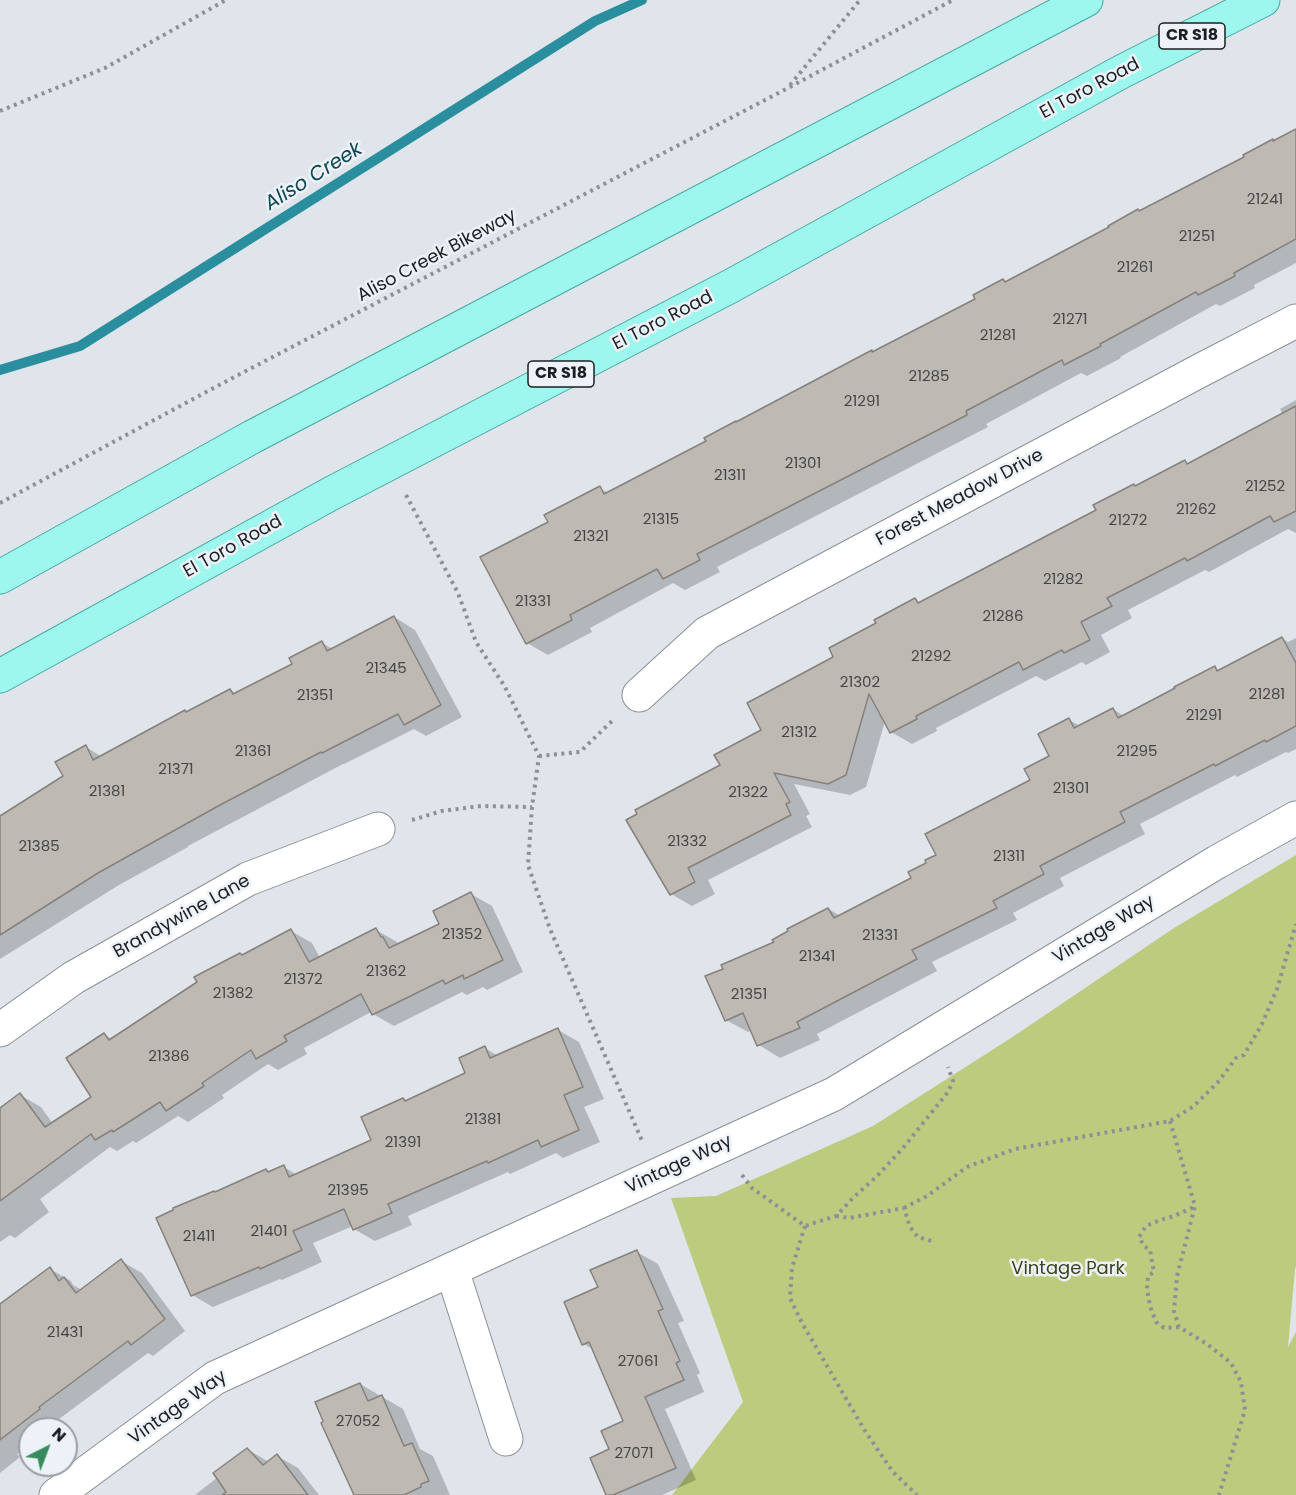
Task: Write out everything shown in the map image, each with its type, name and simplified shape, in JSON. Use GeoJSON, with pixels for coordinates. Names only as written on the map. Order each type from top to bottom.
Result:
{"type":"FeatureCollection","features":[{"type":"Feature","properties":{"kind":"main road"},"geometry":{"type":"LineString","coordinates":[[0,577],[252,437],[1086,0]]}},
{"type":"Feature","properties":{"kind":"main road","name":"El Toro Road"},"geometry":{"type":"LineString","coordinates":[[0,675],[332,493],[729,286],[1111,77],[1263,0]]}},
{"type":"Feature","properties":{"kind":"street","name":"Forest Meadow Drive"},"geometry":{"type":"LineString","coordinates":[[639,695],[707,633],[1192,374],[1296,321]]}},
{"type":"Feature","properties":{"kind":"street","name":"Vintage Way"},"geometry":{"type":"LineString","coordinates":[[56,1495],[215,1378],[834,1094],[1217,862],[1296,818]]}},
{"type":"Feature","properties":{"kind":"street","name":"Brandywine Lane"},"geometry":{"type":"LineString","coordinates":[[0,1030],[73,978],[248,879],[378,829]]}},
{"type":"Feature","properties":{"kind":"street"},"geometry":{"type":"LineString","coordinates":[[452,1270],[506,1439]]}},
{"type":"Feature","properties":{"kind":"path"},"geometry":{"type":"LineString","coordinates":[[0,111],[105,68],[226,0]]}},
{"type":"Feature","properties":{"kind":"path","name":"Aliso Creek Bikeway"},"geometry":{"type":"LineString","coordinates":[[0,503],[231,378],[788,88],[860,0]]}},
{"type":"Feature","properties":{"kind":"path"},"geometry":{"type":"LineString","coordinates":[[788,88],[953,0]]}},
{"type":"Feature","properties":{"kind":"path"},"geometry":{"type":"LineString","coordinates":[[389,463],[458,593],[476,642],[505,687],[539,756],[532,807],[528,865],[550,929],[657,1175]]}},
{"type":"Feature","properties":{"kind":"path"},"geometry":{"type":"LineString","coordinates":[[539,756],[580,752],[639,695]]}},
{"type":"Feature","properties":{"kind":"path"},"geometry":{"type":"LineString","coordinates":[[378,829],[442,811],[481,806],[532,807]]}},
{"type":"Feature","properties":{"kind":"path"},"geometry":{"type":"LineString","coordinates":[[805,1226],[836,1216],[849,1218],[903,1208],[927,1196],[967,1167],[1015,1149],[1170,1121],[1194,1107],[1219,1081],[1236,1058],[1244,1054],[1262,1024],[1277,989],[1296,924]]}},
{"type":"Feature","properties":{"kind":"path"},"geometry":{"type":"LineString","coordinates":[[836,1216],[908,1142],[948,1092],[953,1081],[936,1032]]}},
{"type":"Feature","properties":{"kind":"path"},"geometry":{"type":"LineString","coordinates":[[1170,1121],[1195,1206],[1177,1276],[1174,1311],[1179,1327]]}},
{"type":"Feature","properties":{"kind":"path"},"geometry":{"type":"LineString","coordinates":[[720,1146],[752,1188],[805,1226]]}},
{"type":"Feature","properties":{"kind":"path"},"geometry":{"type":"LineString","coordinates":[[1195,1206],[1146,1226],[1139,1237],[1144,1246],[1150,1250],[1154,1272],[1148,1276],[1147,1289],[1156,1322],[1164,1328],[1179,1327],[1207,1344],[1231,1362],[1241,1382],[1245,1410],[1219,1495]]}},
{"type":"Feature","properties":{"kind":"path"},"geometry":{"type":"LineString","coordinates":[[903,1208],[909,1227],[918,1237],[935,1242]]}},
{"type":"Feature","properties":{"kind":"path"},"geometry":{"type":"LineString","coordinates":[[805,1226],[792,1268],[790,1298],[802,1323],[865,1431],[894,1472],[917,1495]]}},
{"type":"Feature","properties":{"kind":"green space","name":"Vintage Park"},"geometry":{"type":"Polygon","coordinates":[[[1296,855],[1296,1266],[1288,1347],[1296,1332],[1296,1495],[672,1495],[743,1402],[671,1198],[716,1196],[873,1126],[1011,1038],[1174,928],[1296,855]]]}},
{"type":"Feature","properties":{"kind":"building"},"geometry":{"type":"Polygon","coordinates":[[[1296,129],[1296,239],[1234,273],[1235,276],[1198,295],[1196,292],[1064,365],[1062,360],[966,411],[967,415],[697,554],[700,560],[663,579],[657,569],[570,615],[572,620],[526,644],[480,557],[548,522],[544,515],[600,486],[604,494],[706,441],[704,438],[736,421],[975,299],[973,295],[1003,279],[1005,282],[1109,227],[1138,209],[1139,211],[1296,129]]]}},
{"type":"Feature","properties":{"kind":"building"},"geometry":{"type":"Polygon","coordinates":[[[1296,406],[1296,511],[1274,522],[1270,516],[1187,561],[1185,558],[1107,598],[1112,606],[1081,622],[1090,640],[1064,653],[1062,650],[1023,670],[1019,662],[916,716],[917,719],[890,733],[869,694],[846,775],[828,784],[774,773],[790,802],[786,804],[791,815],[688,868],[695,882],[670,895],[626,820],[637,814],[635,810],[720,765],[714,755],[761,730],[747,703],[833,657],[829,648],[876,623],[874,620],[915,598],[918,603],[1096,510],[1093,505],[1185,460],[1187,464],[1296,406]]]}},
{"type":"Feature","properties":{"kind":"building"},"geometry":{"type":"Polygon","coordinates":[[[394,616],[441,705],[404,725],[398,714],[321,752],[98,873],[0,935],[0,816],[63,776],[55,762],[86,745],[93,760],[185,710],[186,712],[230,689],[233,694],[292,664],[289,658],[322,641],[327,651],[394,616]]]}},
{"type":"Feature","properties":{"kind":"building"},"geometry":{"type":"Polygon","coordinates":[[[1282,637],[1296,663],[1296,726],[1215,766],[1214,764],[1120,812],[1125,822],[1040,866],[1044,874],[993,901],[997,908],[912,950],[917,959],[797,1022],[800,1028],[757,1046],[743,1013],[725,1021],[705,976],[723,969],[721,965],[774,942],[772,940],[788,931],[787,929],[828,908],[834,918],[911,878],[908,872],[936,855],[925,834],[1030,780],[1024,769],[1049,756],[1038,734],[1069,718],[1074,728],[1113,708],[1118,718],[1215,666],[1217,671],[1282,637]]]}},
{"type":"Feature","properties":{"kind":"building"},"geometry":{"type":"Polygon","coordinates":[[[471,892],[503,960],[464,979],[463,975],[445,984],[443,980],[372,1015],[361,994],[284,1036],[287,1041],[256,1059],[251,1050],[202,1083],[204,1086],[166,1111],[160,1102],[113,1132],[112,1130],[95,1140],[91,1134],[0,1201],[0,1108],[20,1093],[45,1127],[91,1097],[66,1058],[104,1033],[109,1040],[197,982],[194,977],[291,929],[309,962],[376,928],[389,948],[439,924],[433,911],[471,892]]]}},
{"type":"Feature","properties":{"kind":"building"},"geometry":{"type":"Polygon","coordinates":[[[558,1028],[583,1087],[564,1095],[579,1130],[541,1147],[538,1140],[388,1204],[392,1213],[353,1230],[344,1209],[293,1231],[302,1250],[191,1296],[156,1218],[173,1208],[266,1169],[268,1172],[284,1165],[289,1177],[371,1140],[361,1117],[403,1098],[405,1101],[465,1073],[459,1058],[485,1046],[490,1058],[558,1028]]]}},
{"type":"Feature","properties":{"kind":"building"},"geometry":{"type":"Polygon","coordinates":[[[637,1250],[663,1309],[658,1311],[680,1361],[676,1363],[684,1380],[645,1397],[676,1468],[613,1495],[606,1495],[590,1458],[609,1449],[601,1431],[623,1421],[589,1342],[582,1345],[564,1302],[598,1287],[590,1270],[637,1250]]]}},
{"type":"Feature","properties":{"kind":"building"},"geometry":{"type":"Polygon","coordinates":[[[121,1259],[165,1319],[131,1345],[128,1341],[39,1407],[40,1409],[30,1417],[18,1417],[18,1426],[0,1440],[0,1304],[50,1267],[59,1281],[64,1277],[76,1293],[121,1259]]]}},
{"type":"Feature","properties":{"kind":"building"},"geometry":{"type":"Polygon","coordinates":[[[360,1383],[368,1401],[382,1395],[404,1446],[412,1443],[429,1481],[421,1484],[421,1487],[404,1495],[354,1495],[321,1423],[323,1421],[315,1402],[360,1383]]]}},
{"type":"Feature","properties":{"kind":"building"},"geometry":{"type":"Polygon","coordinates":[[[247,1448],[263,1465],[277,1454],[308,1495],[222,1495],[226,1492],[213,1473],[247,1448]]]}},
{"type":"Feature","properties":{"kind":"waterway","name":"Aliso Creek"},"geometry":{"type":"LineString","coordinates":[[0,370],[80,346],[595,21],[642,0]]}}]}
